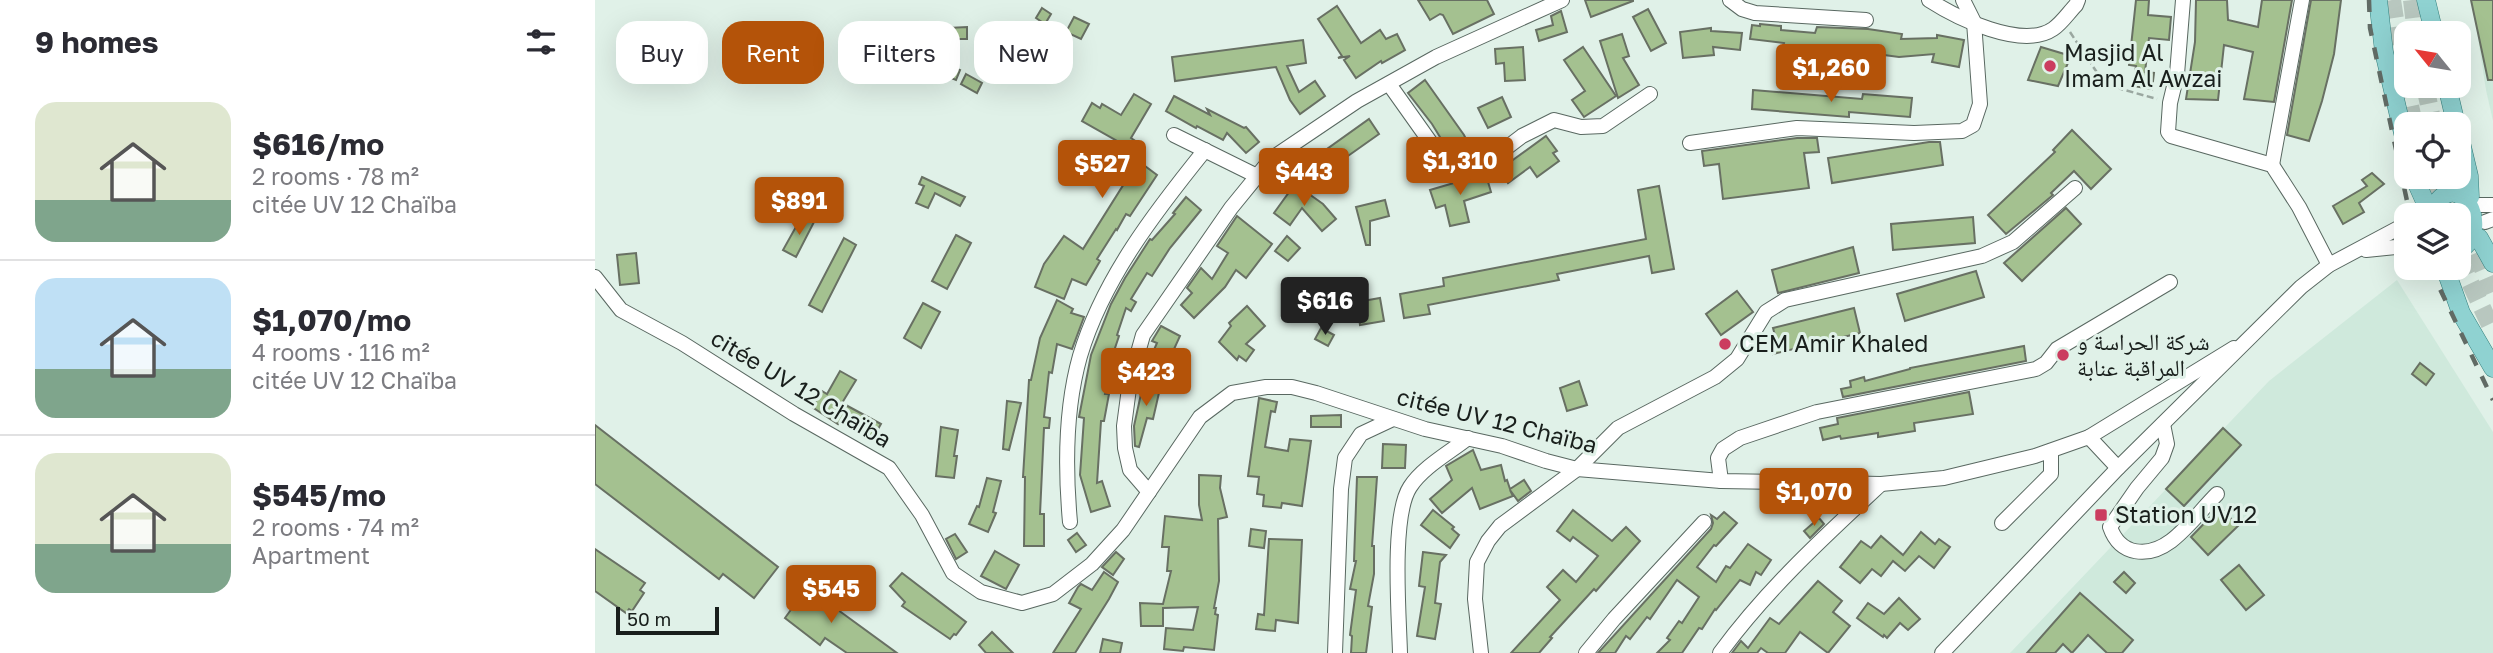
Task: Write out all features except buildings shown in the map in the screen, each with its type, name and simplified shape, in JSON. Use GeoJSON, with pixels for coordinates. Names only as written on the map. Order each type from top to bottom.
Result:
{"type":"FeatureCollection","features":[{"type":"Feature","properties":{"kind":"main road"},"geometry":{"type":"LineString","coordinates":[[2378,0],[2384,52],[2398,112]]}},
{"type":"Feature","properties":{"kind":"main road"},"geometry":{"type":"LineString","coordinates":[[2426,0],[2431,21]]}},
{"type":"Feature","properties":{"kind":"main road"},"geometry":{"type":"LineString","coordinates":[[2471,181],[2483,214],[2493,262]]}},
{"type":"Feature","properties":{"kind":"main road"},"geometry":{"type":"LineString","coordinates":[[2438,203],[2443,197],[2459,193],[2470,203]]}},
{"type":"Feature","properties":{"kind":"main road"},"geometry":{"type":"LineString","coordinates":[[2471,239],[2483,214]]}},
{"type":"Feature","properties":{"kind":"main road"},"geometry":{"type":"LineString","coordinates":[[2449,280],[2461,313],[2493,368]]}},
{"type":"Feature","properties":{"kind":"street"},"geometry":{"type":"LineString","coordinates":[[1149,492],[1131,470],[1125,448],[1124,426],[1130,381],[1143,335],[1231,208],[1271,159],[1357,101],[1436,57],[1562,0]]}},
{"type":"Feature","properties":{"kind":"street"},"geometry":{"type":"LineString","coordinates":[[1730,0],[1742,9],[1755,13],[1866,20]]}},
{"type":"Feature","properties":{"kind":"street"},"geometry":{"type":"LineString","coordinates":[[1929,0],[1999,33],[2025,37],[2052,30],[2078,0]]}},
{"type":"Feature","properties":{"kind":"street"},"geometry":{"type":"LineString","coordinates":[[1690,143],[1797,128],[1914,133],[1962,131],[1973,124],[1980,104],[1974,22],[1963,0]]}},
{"type":"Feature","properties":{"kind":"street"},"geometry":{"type":"LineString","coordinates":[[2183,0],[2178,74],[2167,127],[2171,136],[2273,165]]}},
{"type":"Feature","properties":{"kind":"street"},"geometry":{"type":"LineString","coordinates":[[2302,0],[2273,165],[2329,265]]}},
{"type":"Feature","properties":{"kind":"street"},"geometry":{"type":"LineString","coordinates":[[1389,84],[1443,160],[1454,166],[1501,152],[1522,136],[1554,120],[1581,127],[1603,126],[1650,94]]}},
{"type":"Feature","properties":{"kind":"street"},"geometry":{"type":"LineString","coordinates":[[1174,135],[1257,176]]}},
{"type":"Feature","properties":{"kind":"street"},"geometry":{"type":"LineString","coordinates":[[1070,522],[1067,453],[1070,415],[1080,357],[1092,324],[1123,262],[1205,150]]}},
{"type":"Feature","properties":{"kind":"street"},"geometry":{"type":"LineString","coordinates":[[1481,653],[1475,600],[1477,562],[1500,526],[1577,468],[1618,428],[1715,377],[1737,359],[1766,312],[1785,300],[1982,256],[2013,242],[2075,188]]}},
{"type":"Feature","properties":{"kind":"street"},"geometry":{"type":"LineString","coordinates":[[1942,653],[2119,468],[2301,287],[2329,265],[2394,231]]}},
{"type":"Feature","properties":{"kind":"street"},"geometry":{"type":"LineString","coordinates":[[2361,250],[2394,247]]}},
{"type":"Feature","properties":{"kind":"street","name":"citée UV 12 Chaïba"},"geometry":{"type":"LineString","coordinates":[[595,277],[621,310],[682,343],[794,414],[889,468],[922,515],[953,573],[981,592],[1022,603],[1053,594],[1092,564],[1123,530],[1200,418],[1232,393],[1266,387],[1292,387],[1393,419],[1577,468],[1721,481],[1881,484],[1944,478],[1990,468],[2089,438],[2246,342]]}},
{"type":"Feature","properties":{"kind":"street"},"geometry":{"type":"LineString","coordinates":[[1721,481],[1719,458],[1723,449],[1740,439],[1817,412],[2036,369],[2046,363],[2057,349],[2170,282]]}},
{"type":"Feature","properties":{"kind":"street"},"geometry":{"type":"LineString","coordinates":[[1335,653],[1341,489],[1345,458],[1361,434],[1393,419]]}},
{"type":"Feature","properties":{"kind":"street"},"geometry":{"type":"LineString","coordinates":[[2163,424],[2167,444],[2162,458],[2110,527],[2115,539],[2130,552],[2151,551],[2170,541],[2217,494]]}},
{"type":"Feature","properties":{"kind":"street"},"geometry":{"type":"LineString","coordinates":[[1400,653],[1398,542],[1403,500],[1410,486],[1420,476],[1468,438]]}},
{"type":"Feature","properties":{"kind":"street"},"geometry":{"type":"LineString","coordinates":[[2089,438],[2119,468]]}},
{"type":"Feature","properties":{"kind":"street"},"geometry":{"type":"LineString","coordinates":[[2003,523],[2051,474],[2051,451]]}},
{"type":"Feature","properties":{"kind":"street"},"geometry":{"type":"LineString","coordinates":[[1720,653],[1782,578],[1881,484]]}},
{"type":"Feature","properties":{"kind":"street"},"geometry":{"type":"LineString","coordinates":[[1586,653],[1704,522]]}},
{"type":"Feature","properties":{"kind":"path"},"geometry":{"type":"LineString","coordinates":[[2061,20],[2100,78],[2121,89],[2170,103]]}},
{"type":"Feature","properties":{"kind":"shaded area"},"geometry":{"type":"Polygon","coordinates":[[[2472,0],[2493,0],[2493,121],[2486,90],[2472,0]]]}},
{"type":"Feature","properties":{"kind":"shaded area"},"geometry":{"type":"Polygon","coordinates":[[[2397,280],[2493,432],[2493,653],[2010,653],[2269,381],[2397,280]]]}},
{"type":"Feature","properties":{"kind":"tunnel"},"geometry":{"type":"LineString","coordinates":[[2392,0],[2411,112]]}},
{"type":"Feature","properties":{"kind":"tunnel"},"geometry":{"type":"LineString","coordinates":[[2412,0],[2415,21]]}},
{"type":"Feature","properties":{"kind":"tunnel"},"geometry":{"type":"LineString","coordinates":[[2428,98],[2430,112]]}},
{"type":"Feature","properties":{"kind":"tunnel"},"geometry":{"type":"LineString","coordinates":[[2432,189],[2437,203]]}},
{"type":"Feature","properties":{"kind":"tunnel"},"geometry":{"type":"LineString","coordinates":[[2452,189],[2493,292]]}},
{"type":"Feature","properties":{"kind":"tunnel"},"geometry":{"type":"LineString","coordinates":[[2469,280],[2493,331]]}},
{"type":"Feature","properties":{"kind":"railway"},"geometry":{"type":"LineString","coordinates":[[2369,0],[2370,28],[2407,203]]}},
{"type":"Feature","properties":{"kind":"railway"},"geometry":{"type":"LineString","coordinates":[[2436,280],[2493,400]]}},
{"type":"Feature","properties":{"kind":"place","name":"Masjid Al Imam Al Awzai"},"geometry":{"type":"Point","coordinates":[2050,66]}},
{"type":"Feature","properties":{"kind":"place","name":"CEM Amir Khaled"},"geometry":{"type":"Point","coordinates":[1725,344]}},
{"type":"Feature","properties":{"kind":"place","name":"شركة الحراسة و المراقبة عنابة"},"geometry":{"type":"Point","coordinates":[2063,355]}},
{"type":"Feature","properties":{"kind":"place","name":"Station UV12"},"geometry":{"type":"Point","coordinates":[2101,515]}}]}
